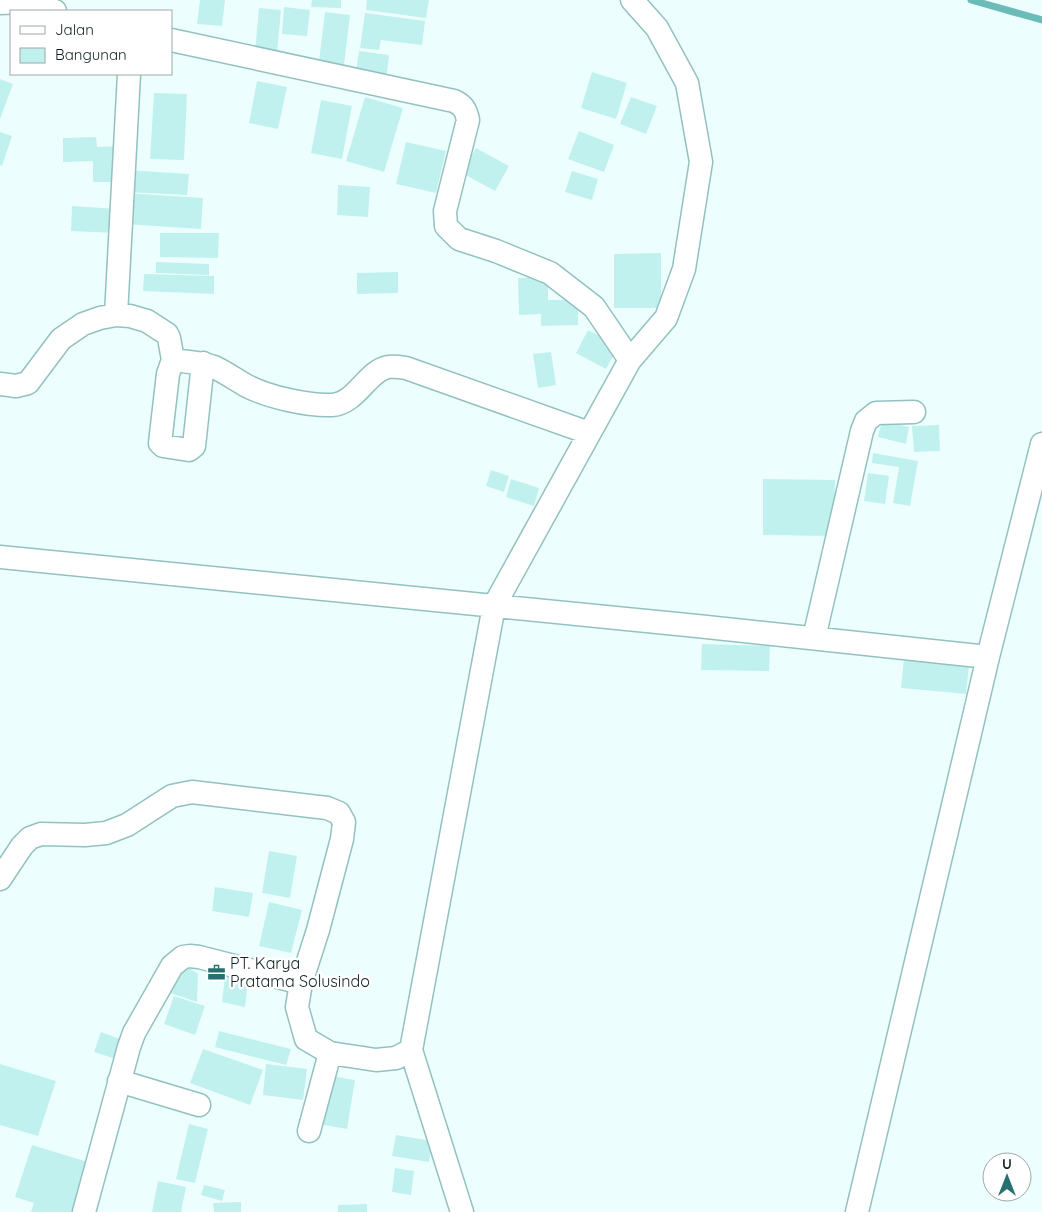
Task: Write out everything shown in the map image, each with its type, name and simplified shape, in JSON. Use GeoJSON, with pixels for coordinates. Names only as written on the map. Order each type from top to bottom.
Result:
{"type":"FeatureCollection","features":[{"type":"Feature","properties":{"kind":"street"},"geometry":{"type":"LineString","coordinates":[[462,1212],[411,1050],[494,606],[630,360],[666,318],[684,269],[702,162],[687,83],[657,28],[632,0]]}},
{"type":"Feature","properties":{"kind":"street"},"geometry":{"type":"LineString","coordinates":[[0,3],[24,2],[52,10]]}},
{"type":"Feature","properties":{"kind":"street"},"geometry":{"type":"LineString","coordinates":[[172,40],[454,101],[460,104],[466,111],[468,120],[445,211],[446,226],[459,239],[496,251],[550,273],[594,307],[630,360]]}},
{"type":"Feature","properties":{"kind":"street"},"geometry":{"type":"LineString","coordinates":[[116,315],[129,75]]}},
{"type":"Feature","properties":{"kind":"street"},"geometry":{"type":"LineString","coordinates":[[0,384],[16,386],[28,383],[57,343],[69,332],[83,324],[116,315],[130,316],[147,321],[167,334],[173,360],[168,374],[160,444],[189,450],[194,446],[203,363]]}},
{"type":"Feature","properties":{"kind":"street"},"geometry":{"type":"LineString","coordinates":[[173,360],[203,363],[214,367],[261,393],[297,402],[332,405],[343,401],[357,392],[378,371],[386,367],[406,368],[589,433]]}},
{"type":"Feature","properties":{"kind":"street"},"geometry":{"type":"LineString","coordinates":[[814,638],[862,430],[866,421],[876,413],[914,412]]}},
{"type":"Feature","properties":{"kind":"street"},"geometry":{"type":"LineString","coordinates":[[857,1212],[988,657],[1042,444]]}},
{"type":"Feature","properties":{"kind":"street"},"geometry":{"type":"LineString","coordinates":[[0,557],[988,657]]}},
{"type":"Feature","properties":{"kind":"street"},"geometry":{"type":"LineString","coordinates":[[0,878],[22,846],[30,838],[41,834],[85,835],[106,833],[127,825],[172,796],[192,792],[327,808],[339,813],[344,822],[342,839],[318,930],[301,983],[297,1007],[306,1039],[330,1053],[376,1060],[396,1058],[411,1050]]}},
{"type":"Feature","properties":{"kind":"street"},"geometry":{"type":"LineString","coordinates":[[84,1212],[134,1033],[172,966],[182,957],[199,957],[301,983]]}},
{"type":"Feature","properties":{"kind":"street"},"geometry":{"type":"LineString","coordinates":[[309,1131],[330,1053]]}},
{"type":"Feature","properties":{"kind":"street"},"geometry":{"type":"LineString","coordinates":[[120,1081],[198,1105]]}},
{"type":"Feature","properties":{"kind":"building"},"geometry":{"type":"Polygon","coordinates":[[[200,0],[225,0],[222,26],[197,24],[200,0]]]}},
{"type":"Feature","properties":{"kind":"building"},"geometry":{"type":"Polygon","coordinates":[[[312,0],[341,0],[341,8],[311,7],[312,0]]]}},
{"type":"Feature","properties":{"kind":"building"},"geometry":{"type":"Polygon","coordinates":[[[367,0],[429,0],[426,18],[366,10],[367,0]]]}},
{"type":"Feature","properties":{"kind":"building"},"geometry":{"type":"Polygon","coordinates":[[[284,7],[310,10],[307,36],[282,34],[284,7]]]}},
{"type":"Feature","properties":{"kind":"building"},"geometry":{"type":"Polygon","coordinates":[[[259,8],[281,10],[277,54],[255,52],[259,8]]]}},
{"type":"Feature","properties":{"kind":"building"},"geometry":{"type":"Polygon","coordinates":[[[325,12],[350,15],[343,73],[318,70],[325,12]]]}},
{"type":"Feature","properties":{"kind":"building"},"geometry":{"type":"Polygon","coordinates":[[[365,13],[425,21],[422,45],[381,40],[379,50],[360,48],[365,13]]]}},
{"type":"Feature","properties":{"kind":"building"},"geometry":{"type":"Polygon","coordinates":[[[359,51],[389,55],[386,82],[355,78],[359,51]]]}},
{"type":"Feature","properties":{"kind":"building"},"geometry":{"type":"Polygon","coordinates":[[[592,72],[627,83],[616,119],[581,108],[592,72]]]}},
{"type":"Feature","properties":{"kind":"building"},"geometry":{"type":"Polygon","coordinates":[[[0,79],[13,84],[0,119],[0,79]]]}},
{"type":"Feature","properties":{"kind":"building"},"geometry":{"type":"Polygon","coordinates":[[[257,81],[287,87],[278,129],[249,123],[257,81]]]}},
{"type":"Feature","properties":{"kind":"building"},"geometry":{"type":"Polygon","coordinates":[[[154,93],[187,94],[184,160],[150,159],[154,93]]]}},
{"type":"Feature","properties":{"kind":"building"},"geometry":{"type":"Polygon","coordinates":[[[365,97],[403,108],[384,172],[346,161],[365,97]]]}},
{"type":"Feature","properties":{"kind":"building"},"geometry":{"type":"Polygon","coordinates":[[[631,97],[657,106],[646,134],[620,124],[631,97]]]}},
{"type":"Feature","properties":{"kind":"building"},"geometry":{"type":"Polygon","coordinates":[[[321,100],[352,106],[342,159],[311,153],[321,100]]]}},
{"type":"Feature","properties":{"kind":"building"},"geometry":{"type":"Polygon","coordinates":[[[579,131],[614,145],[604,172],[568,159],[579,131]]]}},
{"type":"Feature","properties":{"kind":"building"},"geometry":{"type":"Polygon","coordinates":[[[0,132],[12,136],[2,166],[0,165],[0,132]]]}},
{"type":"Feature","properties":{"kind":"building"},"geometry":{"type":"Polygon","coordinates":[[[96,137],[97,147],[121,146],[121,182],[93,182],[93,161],[63,162],[63,138],[96,137]]]}},
{"type":"Feature","properties":{"kind":"building"},"geometry":{"type":"Polygon","coordinates":[[[406,142],[446,151],[436,193],[396,184],[406,142]]]}},
{"type":"Feature","properties":{"kind":"building"},"geometry":{"type":"Polygon","coordinates":[[[476,148],[509,166],[495,191],[462,173],[476,148]]]}},
{"type":"Feature","properties":{"kind":"building"},"geometry":{"type":"Polygon","coordinates":[[[126,170],[189,174],[187,195],[125,192],[126,170]]]}},
{"type":"Feature","properties":{"kind":"building"},"geometry":{"type":"Polygon","coordinates":[[[572,171],[598,179],[592,200],[565,192],[572,171]]]}},
{"type":"Feature","properties":{"kind":"building"},"geometry":{"type":"Polygon","coordinates":[[[338,185],[370,187],[368,217],[337,215],[338,185]]]}},
{"type":"Feature","properties":{"kind":"building"},"geometry":{"type":"Polygon","coordinates":[[[126,193],[203,198],[201,229],[124,224],[126,193]]]}},
{"type":"Feature","properties":{"kind":"building"},"geometry":{"type":"Polygon","coordinates":[[[72,206],[118,209],[117,233],[71,231],[72,206]]]}},
{"type":"Feature","properties":{"kind":"building"},"geometry":{"type":"Polygon","coordinates":[[[160,233],[219,233],[218,258],[160,257],[160,233]]]}},
{"type":"Feature","properties":{"kind":"building"},"geometry":{"type":"Polygon","coordinates":[[[661,253],[661,308],[614,308],[614,254],[661,253]]]}},
{"type":"Feature","properties":{"kind":"building"},"geometry":{"type":"Polygon","coordinates":[[[156,262],[209,264],[209,275],[156,273],[156,262]]]}},
{"type":"Feature","properties":{"kind":"building"},"geometry":{"type":"Polygon","coordinates":[[[398,272],[398,293],[357,294],[357,273],[398,272]]]}},
{"type":"Feature","properties":{"kind":"building"},"geometry":{"type":"Polygon","coordinates":[[[144,274],[214,276],[214,294],[143,291],[144,274]]]}},
{"type":"Feature","properties":{"kind":"building"},"geometry":{"type":"Polygon","coordinates":[[[548,277],[548,300],[578,300],[578,325],[541,326],[541,314],[519,315],[518,278],[548,277]]]}},
{"type":"Feature","properties":{"kind":"building"},"geometry":{"type":"Polygon","coordinates":[[[588,330],[619,346],[606,369],[576,353],[588,330]]]}},
{"type":"Feature","properties":{"kind":"building"},"geometry":{"type":"Polygon","coordinates":[[[551,352],[556,385],[538,388],[533,354],[551,352]]]}},
{"type":"Feature","properties":{"kind":"building"},"geometry":{"type":"Polygon","coordinates":[[[882,421],[909,427],[906,444],[878,437],[882,421]]]}},
{"type":"Feature","properties":{"kind":"building"},"geometry":{"type":"Polygon","coordinates":[[[939,425],[940,451],[914,452],[912,426],[939,425]]]}},
{"type":"Feature","properties":{"kind":"building"},"geometry":{"type":"Polygon","coordinates":[[[873,453],[918,461],[910,506],[893,503],[899,467],[872,463],[873,453]]]}},
{"type":"Feature","properties":{"kind":"building"},"geometry":{"type":"Polygon","coordinates":[[[491,470],[509,476],[504,492],[486,486],[491,470]]]}},
{"type":"Feature","properties":{"kind":"building"},"geometry":{"type":"Polygon","coordinates":[[[868,473],[889,476],[885,504],[864,501],[868,473]]]}},
{"type":"Feature","properties":{"kind":"building"},"geometry":{"type":"Polygon","coordinates":[[[511,479],[539,488],[534,506],[506,497],[511,479]]]}},
{"type":"Feature","properties":{"kind":"building"},"geometry":{"type":"Polygon","coordinates":[[[763,479],[835,480],[834,536],[763,535],[763,479]]]}},
{"type":"Feature","properties":{"kind":"building"},"geometry":{"type":"Polygon","coordinates":[[[702,644],[770,646],[769,671],[701,670],[702,644]]]}},
{"type":"Feature","properties":{"kind":"building"},"geometry":{"type":"Polygon","coordinates":[[[904,659],[969,665],[966,694],[901,688],[904,659]]]}},
{"type":"Feature","properties":{"kind":"building"},"geometry":{"type":"Polygon","coordinates":[[[269,851],[297,856],[290,898],[262,893],[269,851]]]}},
{"type":"Feature","properties":{"kind":"building"},"geometry":{"type":"Polygon","coordinates":[[[215,887],[253,893],[249,917],[212,911],[215,887]]]}},
{"type":"Feature","properties":{"kind":"building"},"geometry":{"type":"Polygon","coordinates":[[[269,902],[302,910],[291,953],[259,946],[269,902]]]}},
{"type":"Feature","properties":{"kind":"building"},"geometry":{"type":"Polygon","coordinates":[[[181,962],[198,974],[197,1002],[170,993],[181,962]]]}},
{"type":"Feature","properties":{"kind":"building"},"geometry":{"type":"Polygon","coordinates":[[[226,968],[249,972],[245,1007],[222,1002],[226,968]]]}},
{"type":"Feature","properties":{"kind":"building"},"geometry":{"type":"Polygon","coordinates":[[[174,996],[205,1006],[195,1035],[164,1024],[174,996]]]}},
{"type":"Feature","properties":{"kind":"building"},"geometry":{"type":"Polygon","coordinates":[[[219,1031],[291,1049],[286,1065],[215,1047],[219,1031]]]}},
{"type":"Feature","properties":{"kind":"building"},"geometry":{"type":"Polygon","coordinates":[[[101,1032],[123,1040],[116,1059],[94,1052],[101,1032]]]}},
{"type":"Feature","properties":{"kind":"building"},"geometry":{"type":"Polygon","coordinates":[[[203,1049],[263,1070],[250,1105],[190,1083],[203,1049]]]}},
{"type":"Feature","properties":{"kind":"building"},"geometry":{"type":"Polygon","coordinates":[[[0,1064],[56,1081],[38,1136],[0,1125],[0,1064]]]}},
{"type":"Feature","properties":{"kind":"building"},"geometry":{"type":"Polygon","coordinates":[[[266,1064],[307,1069],[303,1100],[263,1095],[266,1064]]]}},
{"type":"Feature","properties":{"kind":"building"},"geometry":{"type":"Polygon","coordinates":[[[326,1075],[355,1080],[347,1129],[319,1124],[326,1075]]]}},
{"type":"Feature","properties":{"kind":"building"},"geometry":{"type":"Polygon","coordinates":[[[189,1124],[208,1129],[195,1183],[176,1179],[189,1124]]]}},
{"type":"Feature","properties":{"kind":"building"},"geometry":{"type":"Polygon","coordinates":[[[396,1135],[432,1141],[429,1162],[392,1156],[396,1135]]]}},
{"type":"Feature","properties":{"kind":"building"},"geometry":{"type":"Polygon","coordinates":[[[32,1145],[91,1163],[76,1212],[31,1212],[34,1203],[15,1197],[32,1145]]]}},
{"type":"Feature","properties":{"kind":"building"},"geometry":{"type":"Polygon","coordinates":[[[395,1168],[414,1171],[411,1195],[392,1192],[395,1168]]]}},
{"type":"Feature","properties":{"kind":"building"},"geometry":{"type":"Polygon","coordinates":[[[158,1181],[186,1187],[181,1212],[152,1212],[158,1181]]]}},
{"type":"Feature","properties":{"kind":"building"},"geometry":{"type":"Polygon","coordinates":[[[204,1185],[225,1190],[222,1201],[201,1195],[204,1185]]]}},
{"type":"Feature","properties":{"kind":"building"},"geometry":{"type":"Polygon","coordinates":[[[241,1202],[241,1212],[214,1212],[213,1203],[241,1202]]]}},
{"type":"Feature","properties":{"kind":"building"},"geometry":{"type":"Polygon","coordinates":[[[367,1204],[367,1212],[338,1212],[338,1205],[367,1204]]]}},
{"type":"Feature","properties":{"kind":"waterway"},"geometry":{"type":"LineString","coordinates":[[971,0],[1042,20]]}},
{"type":"Feature","properties":{"kind":"place","name":"PT. Karya Pratama Solusindo"},"geometry":{"type":"Point","coordinates":[216,972]}}]}
